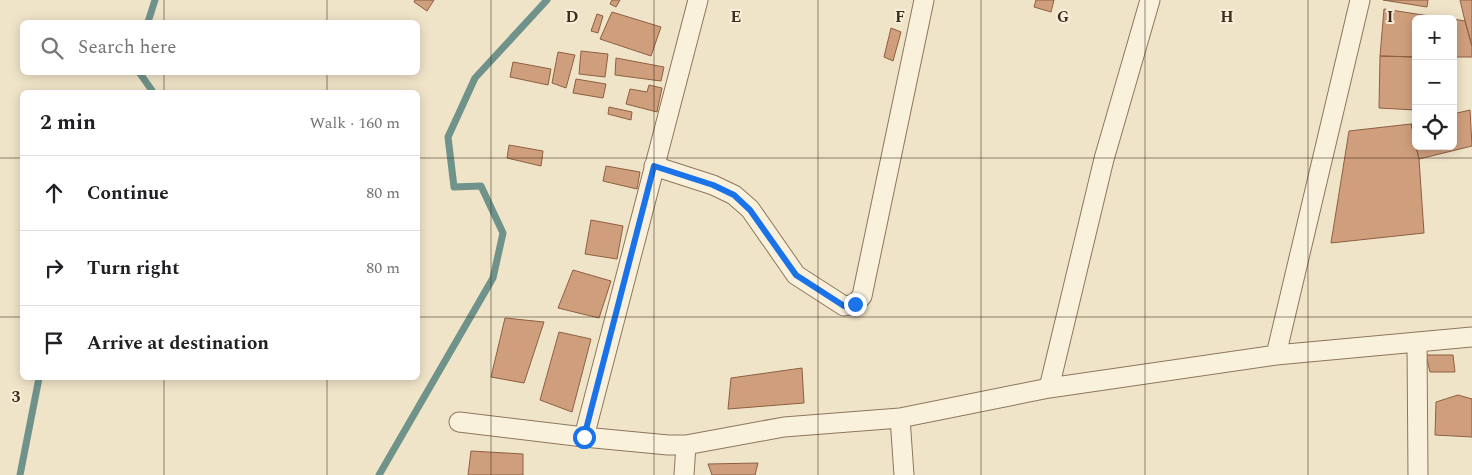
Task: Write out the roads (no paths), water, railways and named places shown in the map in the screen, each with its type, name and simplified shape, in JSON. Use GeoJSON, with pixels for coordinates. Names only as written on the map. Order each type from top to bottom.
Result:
{"type":"FeatureCollection","features":[{"type":"Feature","properties":{"kind":"street"},"geometry":{"type":"LineString","coordinates":[[584,437],[698,0]]}},
{"type":"Feature","properties":{"kind":"street"},"geometry":{"type":"LineString","coordinates":[[654,166],[713,185],[734,195],[750,210],[796,275],[844,306],[855,304],[862,296],[924,0]]}},
{"type":"Feature","properties":{"kind":"street"},"geometry":{"type":"LineString","coordinates":[[1049,388],[1104,159],[1150,0]]}},
{"type":"Feature","properties":{"kind":"street"},"geometry":{"type":"LineString","coordinates":[[1276,354],[1360,0]]}},
{"type":"Feature","properties":{"kind":"street"},"geometry":{"type":"LineString","coordinates":[[459,422],[584,437],[686,445],[784,427],[900,418],[1049,388],[1276,354],[1472,337]]}},
{"type":"Feature","properties":{"kind":"street"},"geometry":{"type":"LineString","coordinates":[[1404,475],[1418,467],[1417,342]]}},
{"type":"Feature","properties":{"kind":"street"},"geometry":{"type":"LineString","coordinates":[[900,418],[904,475]]}},
{"type":"Feature","properties":{"kind":"street"},"geometry":{"type":"LineString","coordinates":[[684,475],[686,445]]}},
{"type":"Feature","properties":{"kind":"waterway"},"geometry":{"type":"LineString","coordinates":[[149,20],[155,0]]}},
{"type":"Feature","properties":{"kind":"waterway"},"geometry":{"type":"LineString","coordinates":[[379,475],[493,278],[503,233],[481,186],[454,187],[448,137],[475,78],[547,0]]}},
{"type":"Feature","properties":{"kind":"waterway"},"geometry":{"type":"LineString","coordinates":[[141,75],[152,90]]}},
{"type":"Feature","properties":{"kind":"waterway"},"geometry":{"type":"LineString","coordinates":[[20,475],[39,380]]}}]}
